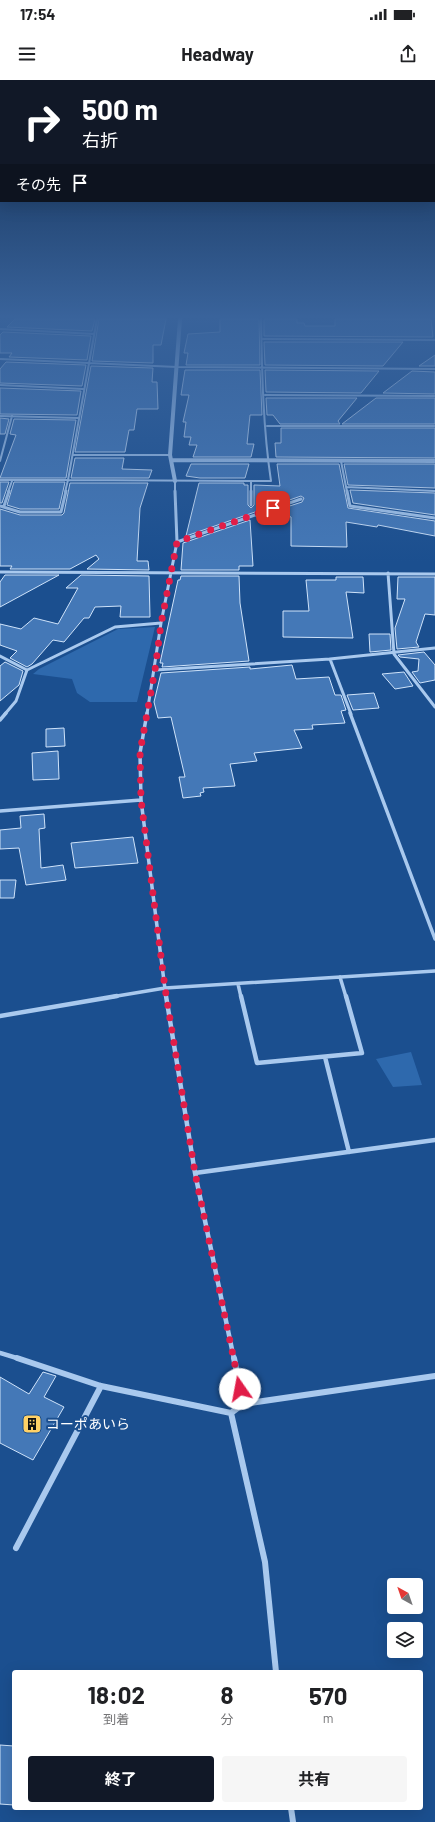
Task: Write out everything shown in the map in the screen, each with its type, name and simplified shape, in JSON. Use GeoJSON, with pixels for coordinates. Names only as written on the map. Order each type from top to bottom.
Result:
{"type":"FeatureCollection","features":[{"type":"Feature","properties":{"kind":"street"},"geometry":{"type":"LineString","coordinates":[[12,481],[2,506],[20,512],[61,512],[73,455],[81,400]]}},
{"type":"Feature","properties":{"kind":"street"},"geometry":{"type":"LineString","coordinates":[[174,400],[170,458],[175,481],[177,542],[161,624],[155,670],[140,752],[141,800],[165,988],[195,1173],[243,1404]]}},
{"type":"Feature","properties":{"kind":"street"},"geometry":{"type":"LineString","coordinates":[[0,480],[271,481],[268,460],[265,400]]}},
{"type":"Feature","properties":{"kind":"street"},"geometry":{"type":"LineString","coordinates":[[0,416],[78,418]]}},
{"type":"Feature","properties":{"kind":"street"},"geometry":{"type":"LineString","coordinates":[[0,461],[12,416]]}},
{"type":"Feature","properties":{"kind":"street"},"geometry":{"type":"LineString","coordinates":[[267,426],[435,426]]}},
{"type":"Feature","properties":{"kind":"street"},"geometry":{"type":"LineString","coordinates":[[73,455],[268,460],[435,461]]}},
{"type":"Feature","properties":{"kind":"street"},"geometry":{"type":"LineString","coordinates":[[341,461],[350,506],[435,518]]}},
{"type":"Feature","properties":{"kind":"street"},"geometry":{"type":"LineString","coordinates":[[250,481],[251,505]]}},
{"type":"Feature","properties":{"kind":"street"},"geometry":{"type":"LineString","coordinates":[[346,487],[435,491]]}},
{"type":"Feature","properties":{"kind":"street"},"geometry":{"type":"LineString","coordinates":[[177,542],[301,499]]}},
{"type":"Feature","properties":{"kind":"street"},"geometry":{"type":"LineString","coordinates":[[0,572],[435,574]]}},
{"type":"Feature","properties":{"kind":"street"},"geometry":{"type":"LineString","coordinates":[[388,574],[394,654],[435,707]]}},
{"type":"Feature","properties":{"kind":"street"},"geometry":{"type":"LineString","coordinates":[[0,720],[16,701],[27,670],[115,626],[161,624]]}},
{"type":"Feature","properties":{"kind":"street"},"geometry":{"type":"LineString","coordinates":[[155,670],[394,654],[435,648]]}},
{"type":"Feature","properties":{"kind":"street"},"geometry":{"type":"LineString","coordinates":[[0,656],[27,670]]}},
{"type":"Feature","properties":{"kind":"street"},"geometry":{"type":"LineString","coordinates":[[330,659],[435,939]]}},
{"type":"Feature","properties":{"kind":"street"},"geometry":{"type":"LineString","coordinates":[[0,811],[141,800]]}},
{"type":"Feature","properties":{"kind":"street"},"geometry":{"type":"LineString","coordinates":[[0,1016],[165,988],[435,971]]}},
{"type":"Feature","properties":{"kind":"street"},"geometry":{"type":"LineString","coordinates":[[238,984],[257,1063],[362,1053],[340,977]]}},
{"type":"Feature","properties":{"kind":"street"},"geometry":{"type":"LineString","coordinates":[[325,1056],[349,1152]]}},
{"type":"Feature","properties":{"kind":"street"},"geometry":{"type":"LineString","coordinates":[[195,1173],[435,1140]]}},
{"type":"Feature","properties":{"kind":"street"},"geometry":{"type":"LineString","coordinates":[[0,1353],[101,1386],[231,1413],[243,1404],[435,1376]]}},
{"type":"Feature","properties":{"kind":"street"},"geometry":{"type":"LineString","coordinates":[[16,1548],[101,1386]]}},
{"type":"Feature","properties":{"kind":"street"},"geometry":{"type":"LineString","coordinates":[[231,1413],[265,1562],[276,1670]]}},
{"type":"Feature","properties":{"kind":"street"},"geometry":{"type":"LineString","coordinates":[[290,1810],[293,1822]]}},
{"type":"Feature","properties":{"kind":"shaded area"},"geometry":{"type":"Polygon","coordinates":[[[155,627],[137,702],[90,702],[77,693],[72,679],[33,674],[39,669],[118,629],[155,627]]]}},
{"type":"Feature","properties":{"kind":"shaded area"},"geometry":{"type":"Polygon","coordinates":[[[411,1052],[422,1085],[393,1087],[376,1059],[411,1052]]]}},
{"type":"Feature","properties":{"kind":"building"},"geometry":{"type":"Polygon","coordinates":[[[0,400],[79,400],[77,415],[0,414],[0,400]]]}},
{"type":"Feature","properties":{"kind":"building"},"geometry":{"type":"Polygon","coordinates":[[[85,400],[158,400],[158,409],[137,409],[134,430],[129,430],[125,452],[75,452],[85,400]]]}},
{"type":"Feature","properties":{"kind":"building"},"geometry":{"type":"Polygon","coordinates":[[[188,400],[261,400],[262,415],[250,415],[247,444],[254,444],[251,457],[193,457],[197,445],[189,445],[191,437],[184,437],[186,422],[183,422],[188,400]]]}},
{"type":"Feature","properties":{"kind":"building"},"geometry":{"type":"Polygon","coordinates":[[[266,400],[355,400],[338,421],[340,424],[280,424],[273,415],[267,415],[266,400]]]}},
{"type":"Feature","properties":{"kind":"building"},"geometry":{"type":"Polygon","coordinates":[[[373,400],[435,400],[435,424],[342,424],[373,400]]]}},
{"type":"Feature","properties":{"kind":"building"},"geometry":{"type":"Polygon","coordinates":[[[0,418],[9,419],[5,434],[0,434],[0,418]]]}},
{"type":"Feature","properties":{"kind":"building"},"geometry":{"type":"Polygon","coordinates":[[[14,419],[76,420],[66,478],[0,478],[16,435],[10,434],[14,419]]]}},
{"type":"Feature","properties":{"kind":"building"},"geometry":{"type":"Polygon","coordinates":[[[281,428],[435,428],[435,458],[276,457],[275,443],[281,443],[281,428]]]}},
{"type":"Feature","properties":{"kind":"building"},"geometry":{"type":"Polygon","coordinates":[[[75,458],[124,458],[122,469],[152,470],[149,478],[71,478],[75,458]]]}},
{"type":"Feature","properties":{"kind":"building"},"geometry":{"type":"Polygon","coordinates":[[[191,464],[249,464],[245,478],[200,478],[186,476],[191,464]]]}},
{"type":"Feature","properties":{"kind":"building"},"geometry":{"type":"Polygon","coordinates":[[[277,464],[339,464],[348,508],[435,521],[435,536],[378,525],[377,527],[346,522],[347,547],[291,546],[291,517],[274,511],[302,502],[304,498],[301,496],[186,536],[199,483],[244,483],[244,485],[248,485],[248,505],[251,508],[254,505],[254,485],[280,486],[277,464]]]}},
{"type":"Feature","properties":{"kind":"building"},"geometry":{"type":"Polygon","coordinates":[[[344,464],[435,464],[435,488],[348,485],[344,464]]]}},
{"type":"Feature","properties":{"kind":"building"},"geometry":{"type":"Polygon","coordinates":[[[0,482],[9,482],[2,503],[0,503],[0,482]]]}},
{"type":"Feature","properties":{"kind":"building"},"geometry":{"type":"Polygon","coordinates":[[[14,482],[65,482],[59,509],[20,509],[7,505],[14,482]]]}},
{"type":"Feature","properties":{"kind":"building"},"geometry":{"type":"Polygon","coordinates":[[[70,483],[148,483],[140,508],[137,561],[148,561],[149,570],[87,569],[99,559],[96,555],[70,569],[10,569],[12,566],[0,566],[0,509],[20,515],[62,515],[64,513],[70,483]]]}},
{"type":"Feature","properties":{"kind":"building"},"geometry":{"type":"Polygon","coordinates":[[[350,490],[435,493],[435,515],[353,503],[350,490]]]}},
{"type":"Feature","properties":{"kind":"building"},"geometry":{"type":"Polygon","coordinates":[[[250,520],[253,566],[239,566],[239,570],[181,570],[183,543],[250,520]]]}},
{"type":"Feature","properties":{"kind":"building"},"geometry":{"type":"Polygon","coordinates":[[[5,575],[59,575],[0,607],[0,582],[5,575]]]}},
{"type":"Feature","properties":{"kind":"building"},"geometry":{"type":"Polygon","coordinates":[[[81,575],[149,576],[150,617],[120,617],[121,606],[95,607],[89,618],[84,618],[64,642],[53,640],[32,664],[27,667],[10,658],[17,651],[0,645],[0,624],[21,629],[34,618],[58,624],[78,588],[66,588],[81,575]]]}},
{"type":"Feature","properties":{"kind":"building"},"geometry":{"type":"Polygon","coordinates":[[[181,576],[239,576],[240,603],[249,661],[162,667],[163,663],[160,663],[178,580],[180,580],[181,576]]]}},
{"type":"Feature","properties":{"kind":"building"},"geometry":{"type":"Polygon","coordinates":[[[336,577],[363,577],[364,593],[346,592],[353,638],[283,637],[283,611],[309,611],[306,580],[336,580],[336,577]]]}},
{"type":"Feature","properties":{"kind":"building"},"geometry":{"type":"Polygon","coordinates":[[[398,577],[435,577],[435,615],[425,614],[416,642],[419,647],[397,649],[395,628],[405,599],[397,599],[398,577]]]}},
{"type":"Feature","properties":{"kind":"building"},"geometry":{"type":"Polygon","coordinates":[[[369,634],[390,634],[391,650],[370,652],[369,634]]]}},
{"type":"Feature","properties":{"kind":"building"},"geometry":{"type":"Polygon","coordinates":[[[424,652],[435,665],[435,680],[420,683],[412,672],[418,671],[419,659],[400,657],[398,655],[424,652]]]}},
{"type":"Feature","properties":{"kind":"building"},"geometry":{"type":"Polygon","coordinates":[[[5,662],[23,671],[19,685],[0,701],[0,666],[5,662]]]}},
{"type":"Feature","properties":{"kind":"building"},"geometry":{"type":"Polygon","coordinates":[[[292,665],[296,679],[329,677],[335,695],[341,695],[346,710],[341,711],[345,723],[312,725],[313,729],[294,730],[302,748],[254,753],[257,761],[230,764],[235,786],[203,788],[204,792],[200,793],[201,796],[183,798],[179,777],[185,777],[171,717],[158,718],[154,702],[161,673],[250,667],[250,669],[292,665]]]}},
{"type":"Feature","properties":{"kind":"building"},"geometry":{"type":"Polygon","coordinates":[[[404,672],[413,686],[395,689],[382,674],[404,672]]]}},
{"type":"Feature","properties":{"kind":"building"},"geometry":{"type":"Polygon","coordinates":[[[374,693],[379,708],[353,710],[347,695],[374,693]]]}},
{"type":"Feature","properties":{"kind":"building"},"geometry":{"type":"Polygon","coordinates":[[[64,728],[65,746],[46,747],[46,729],[64,728]]]}},
{"type":"Feature","properties":{"kind":"building"},"geometry":{"type":"Polygon","coordinates":[[[58,751],[59,779],[33,780],[32,753],[58,751]]]}},
{"type":"Feature","properties":{"kind":"building"},"geometry":{"type":"Polygon","coordinates":[[[44,814],[45,828],[39,829],[41,868],[63,865],[66,880],[26,885],[19,848],[0,849],[0,830],[21,828],[20,816],[44,814]]]}},
{"type":"Feature","properties":{"kind":"building"},"geometry":{"type":"Polygon","coordinates":[[[133,837],[138,863],[75,868],[71,843],[133,837]]]}},
{"type":"Feature","properties":{"kind":"building"},"geometry":{"type":"Polygon","coordinates":[[[0,880],[16,880],[14,898],[0,898],[0,880]]]}},
{"type":"Feature","properties":{"kind":"building","name":"コーポあいら"},"geometry":{"type":"Polygon","coordinates":[[[43,1372],[56,1376],[44,1397],[64,1407],[33,1460],[0,1443],[0,1377],[29,1394],[43,1372]]]}},
{"type":"Feature","properties":{"kind":"building"},"geometry":{"type":"Polygon","coordinates":[[[0,1745],[12,1746],[12,1805],[0,1804],[0,1745]]]}},
{"type":"Feature","properties":{"kind":"place","name":"コーポあいら"},"geometry":{"type":"Point","coordinates":[32,1424]}},
{"type":"Feature","properties":{"kind":"route"},"geometry":{"type":"LineString","coordinates":[[240,1389],[195,1173],[165,988],[141,800],[140,752],[155,670],[161,624],[177,542],[273,508]]}}]}
